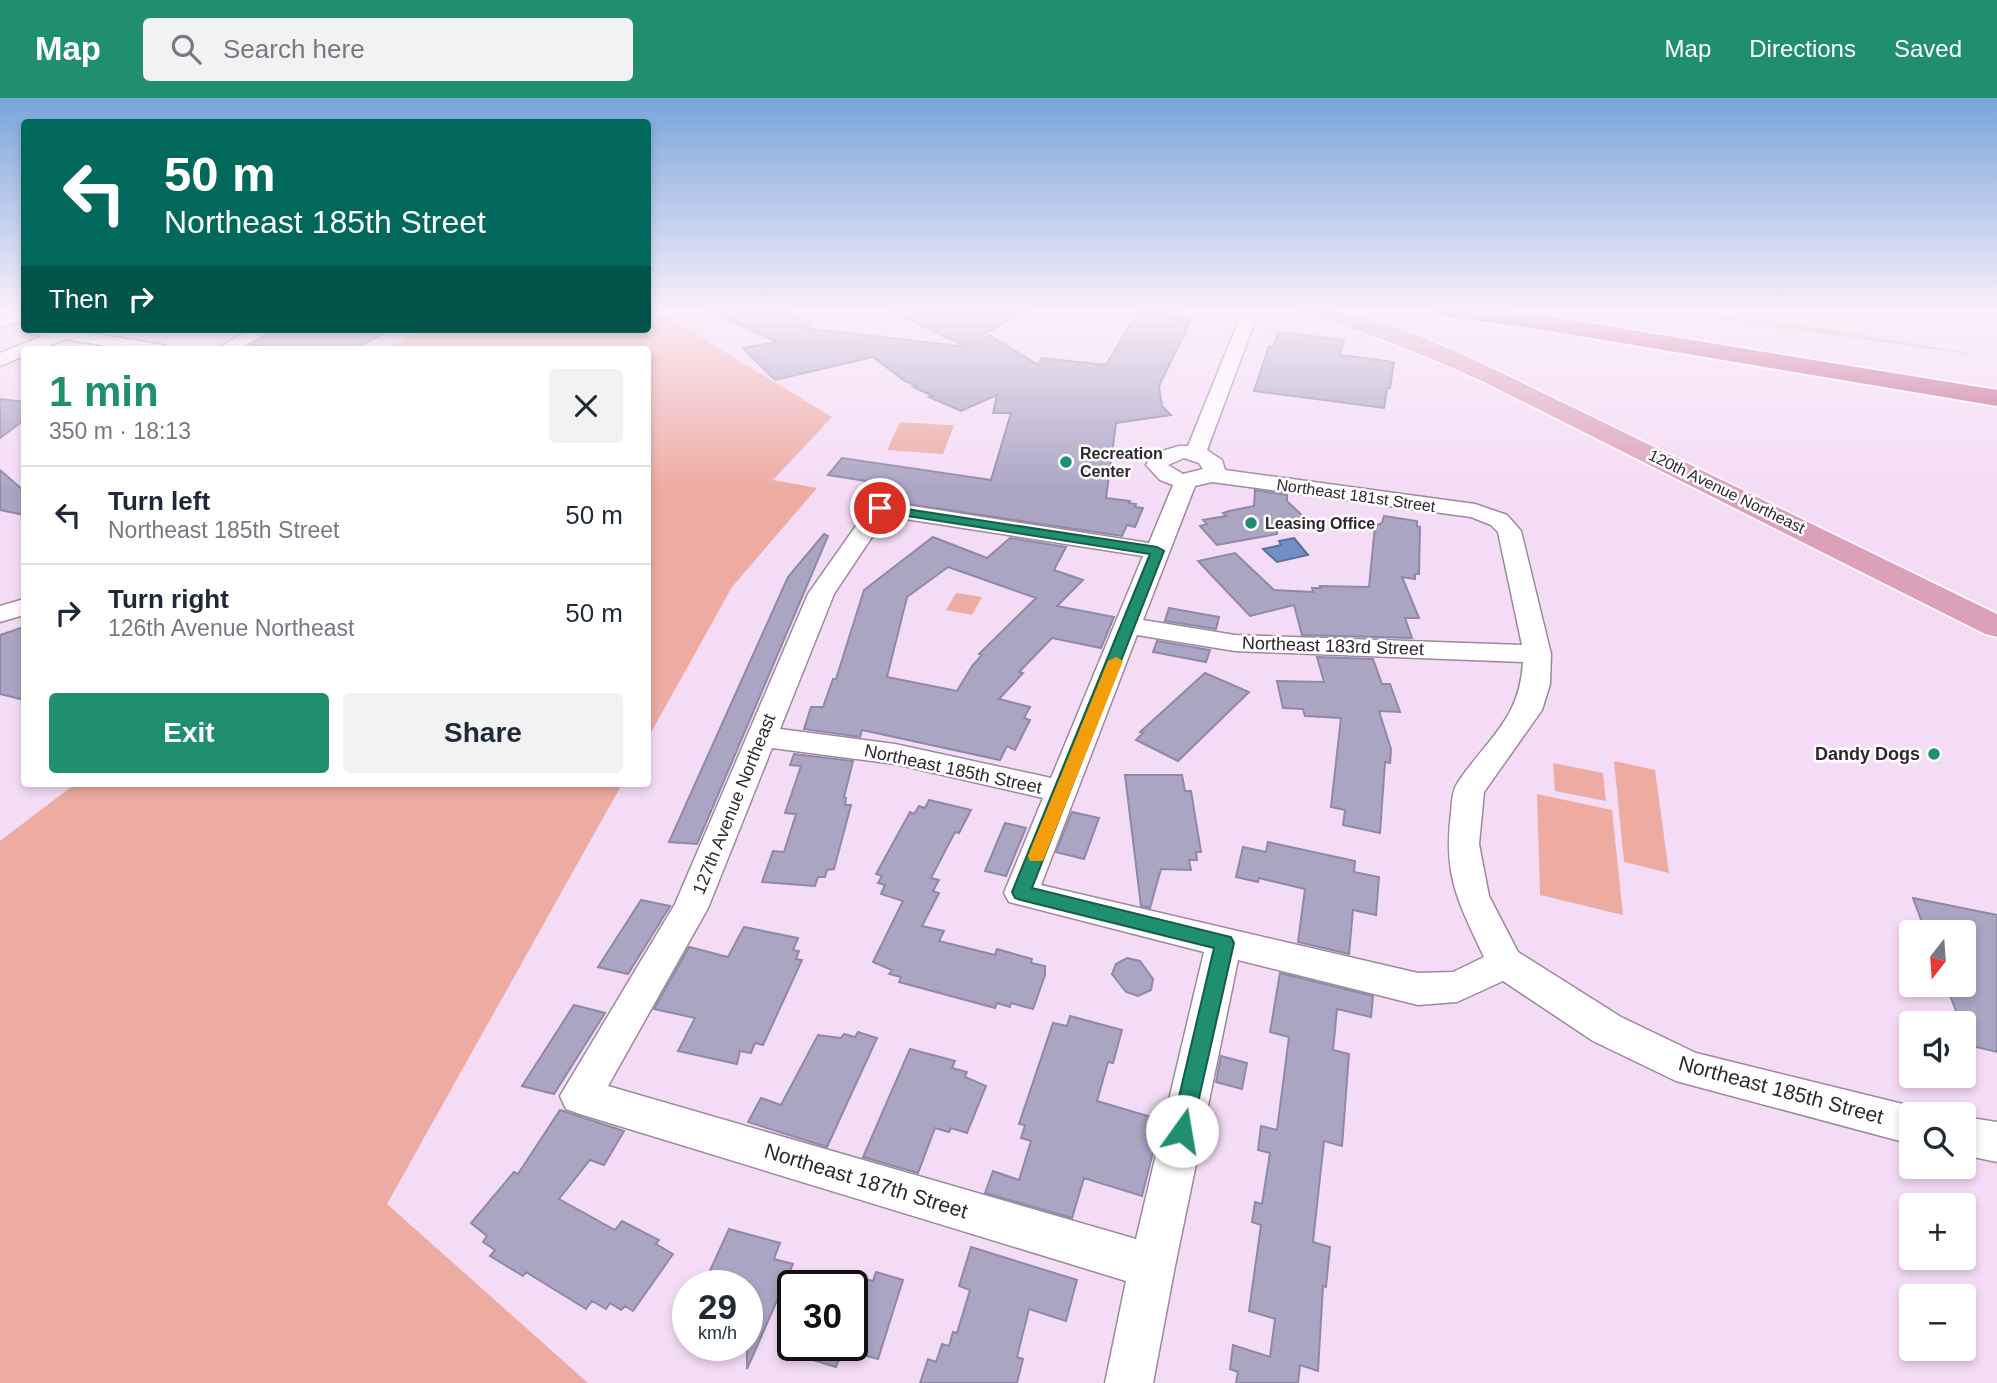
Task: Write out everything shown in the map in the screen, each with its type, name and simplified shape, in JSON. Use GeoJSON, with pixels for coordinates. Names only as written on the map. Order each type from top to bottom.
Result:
{"type":"FeatureCollection","features":[{"type":"Feature","properties":{"kind":"highway"},"geometry":{"type":"LineString","coordinates":[[1765,370],[1997,412]]}},
{"type":"Feature","properties":{"kind":"highway"},"geometry":{"type":"LineString","coordinates":[[1828,370],[1997,398]]}},
{"type":"Feature","properties":{"kind":"highway"},"geometry":{"type":"LineString","coordinates":[[1945,370],[1997,378]]}},
{"type":"Feature","properties":{"kind":"main road","name":"120th Avenue Northeast"},"geometry":{"type":"LineString","coordinates":[[1475,370],[1805,528],[1997,627]]}},
{"type":"Feature","properties":{"kind":"street"},"geometry":{"type":"LineString","coordinates":[[1231,370],[1197,469],[1157,551],[1130,626],[1021,892],[1418,989],[1457,987],[1505,963],[1472,896],[1463,844],[1467,804],[1469,790],[1528,710],[1536,684],[1537,654]]}},
{"type":"Feature","properties":{"kind":"street","name":"Northeast 181st Street"},"geometry":{"type":"LineString","coordinates":[[1197,469],[1475,511],[1499,520],[1509,531],[1537,654]]}},
{"type":"Feature","properties":{"kind":"street","name":"127th Avenue Northeast"},"geometry":{"type":"LineString","coordinates":[[580,1096],[691,908],[821,594],[880,508],[1157,551]]}},
{"type":"Feature","properties":{"kind":"street"},"geometry":{"type":"LineString","coordinates":[[0,614],[21,608]]}},
{"type":"Feature","properties":{"kind":"street","name":"Northeast 183rd Street"},"geometry":{"type":"LineString","coordinates":[[1130,626],[1235,643],[1537,654]]}},
{"type":"Feature","properties":{"kind":"street","name":"Northeast 185th Street"},"geometry":{"type":"LineString","coordinates":[[761,737],[895,754],[1063,792]]}},
{"type":"Feature","properties":{"kind":"street"},"geometry":{"type":"LineString","coordinates":[[1129,1383],[1152,1265],[1224,943]]}},
{"type":"Feature","properties":{"kind":"street","name":"Northeast 185th Street"},"geometry":{"type":"LineString","coordinates":[[1505,963],[1607,1029],[1690,1069],[1899,1122]]}},
{"type":"Feature","properties":{"kind":"street","name":"Northeast 187th Street"},"geometry":{"type":"LineString","coordinates":[[580,1096],[1152,1265]]}},
{"type":"Feature","properties":{"kind":"street"},"geometry":{"type":"LineString","coordinates":[[1976,1138],[1997,1142]]}},
{"type":"Feature","properties":{"kind":"shaded area"},"geometry":{"type":"Polygon","coordinates":[[[651,370],[755,370],[832,417],[773,480],[817,488],[732,587],[651,733],[651,370]]]}},
{"type":"Feature","properties":{"kind":"shaded area"},"geometry":{"type":"Polygon","coordinates":[[[900,422],[954,425],[943,454],[887,450],[900,422]]]}},
{"type":"Feature","properties":{"kind":"shaded area"},"geometry":{"type":"Polygon","coordinates":[[[956,593],[982,597],[972,615],[946,610],[956,593]]]}},
{"type":"Feature","properties":{"kind":"shaded area"},"geometry":{"type":"Polygon","coordinates":[[[1614,761],[1655,770],[1669,873],[1624,862],[1614,761]]]}},
{"type":"Feature","properties":{"kind":"shaded area"},"geometry":{"type":"Polygon","coordinates":[[[1553,763],[1603,773],[1606,801],[1555,791],[1553,763]]]}},
{"type":"Feature","properties":{"kind":"shaded area"},"geometry":{"type":"Polygon","coordinates":[[[71,787],[620,787],[387,1204],[588,1383],[0,1383],[0,841],[71,787]]]}},
{"type":"Feature","properties":{"kind":"shaded area"},"geometry":{"type":"Polygon","coordinates":[[[1537,794],[1612,810],[1623,915],[1540,895],[1537,794]]]}},
{"type":"Feature","properties":{"kind":"water"},"geometry":{"type":"Polygon","coordinates":[[[1294,538],[1308,555],[1277,562],[1263,549],[1281,545],[1279,541],[1294,538]]]}},
{"type":"Feature","properties":{"kind":"building"},"geometry":{"type":"Polygon","coordinates":[[[765,370],[818,370],[775,380],[765,370]]]}},
{"type":"Feature","properties":{"kind":"building"},"geometry":{"type":"Polygon","coordinates":[[[890,370],[1167,370],[1159,386],[1162,406],[1171,415],[1116,423],[1106,498],[1130,501],[1129,503],[1136,504],[1135,507],[1143,508],[1135,527],[1127,525],[1122,536],[854,496],[866,481],[828,475],[842,458],[991,480],[1011,413],[993,413],[997,395],[961,411],[929,397],[933,396],[890,370]]]}},
{"type":"Feature","properties":{"kind":"building"},"geometry":{"type":"Polygon","coordinates":[[[1261,370],[1393,370],[1384,408],[1254,391],[1261,370]]]}},
{"type":"Feature","properties":{"kind":"building"},"geometry":{"type":"Polygon","coordinates":[[[0,399],[21,402],[21,422],[0,438],[0,399]]]}},
{"type":"Feature","properties":{"kind":"building"},"geometry":{"type":"Polygon","coordinates":[[[0,470],[21,488],[21,514],[0,510],[0,470]]]}},
{"type":"Feature","properties":{"kind":"building","name":"Leasing Office"},"geometry":{"type":"Polygon","coordinates":[[[1255,490],[1287,495],[1287,501],[1310,523],[1277,530],[1277,534],[1217,545],[1200,526],[1207,524],[1203,520],[1226,516],[1223,513],[1254,506],[1255,490]]]}},
{"type":"Feature","properties":{"kind":"building"},"geometry":{"type":"Polygon","coordinates":[[[1384,516],[1417,521],[1417,526],[1420,527],[1419,574],[1415,574],[1415,579],[1402,577],[1419,618],[1405,618],[1412,638],[1302,635],[1294,605],[1250,616],[1198,561],[1235,553],[1274,590],[1313,592],[1312,588],[1321,588],[1320,586],[1369,587],[1375,526],[1382,523],[1384,516]]]}},
{"type":"Feature","properties":{"kind":"building"},"geometry":{"type":"Polygon","coordinates":[[[824,534],[828,536],[697,844],[669,842],[788,577],[824,534]]]}},
{"type":"Feature","properties":{"kind":"building"},"geometry":{"type":"Polygon","coordinates":[[[933,537],[987,558],[1010,538],[1066,547],[1054,570],[1083,580],[1057,606],[1114,617],[1101,648],[1052,638],[1019,672],[1023,673],[999,699],[1030,707],[1024,718],[1030,720],[1015,750],[1007,746],[1000,760],[862,730],[860,737],[804,729],[811,707],[823,707],[833,679],[836,679],[864,590],[933,537]],[[948,567],[907,597],[887,677],[957,691],[982,655],[979,654],[1036,598],[948,567]]]}},
{"type":"Feature","properties":{"kind":"building"},"geometry":{"type":"Polygon","coordinates":[[[1169,608],[1219,617],[1216,629],[1165,621],[1169,608]]]}},
{"type":"Feature","properties":{"kind":"building"},"geometry":{"type":"Polygon","coordinates":[[[21,628],[21,699],[0,694],[0,635],[21,628]]]}},
{"type":"Feature","properties":{"kind":"building"},"geometry":{"type":"Polygon","coordinates":[[[1157,641],[1210,650],[1206,662],[1153,652],[1157,641]]]}},
{"type":"Feature","properties":{"kind":"building"},"geometry":{"type":"Polygon","coordinates":[[[1317,657],[1373,659],[1382,684],[1390,684],[1400,712],[1379,711],[1391,749],[1390,763],[1385,762],[1380,833],[1343,825],[1345,810],[1331,807],[1341,718],[1305,716],[1303,709],[1283,708],[1277,681],[1324,682],[1317,657]]]}},
{"type":"Feature","properties":{"kind":"building"},"geometry":{"type":"Polygon","coordinates":[[[1205,673],[1249,692],[1178,761],[1136,740],[1143,733],[1140,732],[1205,673]]]}},
{"type":"Feature","properties":{"kind":"building"},"geometry":{"type":"Polygon","coordinates":[[[794,754],[853,761],[844,797],[845,805],[851,805],[834,869],[827,870],[825,877],[818,877],[815,886],[762,882],[773,851],[784,852],[796,814],[785,813],[801,766],[790,765],[794,754]]]}},
{"type":"Feature","properties":{"kind":"building"},"geometry":{"type":"Polygon","coordinates":[[[1125,775],[1182,775],[1185,791],[1191,791],[1201,852],[1196,852],[1197,860],[1189,860],[1191,870],[1161,869],[1150,908],[1141,906],[1125,775]]]}},
{"type":"Feature","properties":{"kind":"building"},"geometry":{"type":"Polygon","coordinates":[[[929,800],[971,810],[959,833],[955,832],[931,878],[939,880],[933,891],[939,893],[922,926],[944,931],[939,941],[995,955],[997,949],[1032,959],[1031,963],[1045,966],[1045,975],[1033,1009],[1011,1003],[1010,1007],[997,1003],[995,1008],[899,982],[901,977],[889,974],[892,970],[873,962],[903,901],[881,894],[885,885],[878,883],[882,876],[876,874],[910,812],[914,814],[919,806],[925,808],[929,800]]]}},
{"type":"Feature","properties":{"kind":"building"},"geometry":{"type":"Polygon","coordinates":[[[1072,812],[1099,818],[1084,859],[1056,852],[1072,812]]]}},
{"type":"Feature","properties":{"kind":"building"},"geometry":{"type":"Polygon","coordinates":[[[1005,823],[1026,828],[1006,876],[985,871],[1005,823]]]}},
{"type":"Feature","properties":{"kind":"building"},"geometry":{"type":"Polygon","coordinates":[[[1268,842],[1355,861],[1354,872],[1379,877],[1376,915],[1353,910],[1349,954],[1298,942],[1305,889],[1259,878],[1258,882],[1236,877],[1243,847],[1266,852],[1268,842]]]}},
{"type":"Feature","properties":{"kind":"building"},"geometry":{"type":"Polygon","coordinates":[[[1913,898],[1997,915],[1997,1052],[1976,1047],[1976,1011],[1956,1011],[1951,998],[1976,998],[1976,920],[1921,920],[1913,898]]]}},
{"type":"Feature","properties":{"kind":"building"},"geometry":{"type":"Polygon","coordinates":[[[641,900],[670,906],[628,974],[598,967],[641,900]]]}},
{"type":"Feature","properties":{"kind":"building"},"geometry":{"type":"Polygon","coordinates":[[[744,927],[798,938],[793,950],[799,951],[796,959],[802,960],[763,1045],[755,1043],[751,1053],[740,1051],[737,1064],[678,1051],[695,1018],[654,1009],[689,947],[728,957],[744,927]]]}},
{"type":"Feature","properties":{"kind":"building"},"geometry":{"type":"Polygon","coordinates":[[[1127,958],[1140,961],[1153,979],[1151,990],[1138,996],[1126,992],[1112,974],[1116,964],[1127,958]]]}},
{"type":"Feature","properties":{"kind":"building"},"geometry":{"type":"Polygon","coordinates":[[[1280,973],[1373,996],[1371,1017],[1337,1009],[1333,1050],[1349,1054],[1342,1146],[1324,1141],[1313,1242],[1330,1247],[1326,1287],[1323,1286],[1318,1371],[1300,1365],[1298,1383],[1236,1383],[1238,1372],[1230,1369],[1233,1345],[1270,1357],[1275,1319],[1249,1311],[1261,1225],[1252,1222],[1255,1202],[1262,1204],[1270,1153],[1258,1150],[1261,1126],[1277,1130],[1289,1037],[1270,1032],[1280,973]]]}},
{"type":"Feature","properties":{"kind":"building"},"geometry":{"type":"Polygon","coordinates":[[[574,1005],[605,1013],[554,1094],[522,1086],[574,1005]]]}},
{"type":"Feature","properties":{"kind":"building"},"geometry":{"type":"Polygon","coordinates":[[[1070,1016],[1122,1030],[1113,1063],[1108,1062],[1097,1101],[1161,1120],[1142,1196],[1084,1178],[1072,1218],[985,1193],[993,1171],[1019,1180],[1031,1141],[1021,1138],[1025,1125],[1019,1124],[1053,1023],[1067,1026],[1070,1016]]]}},
{"type":"Feature","properties":{"kind":"building"},"geometry":{"type":"Polygon","coordinates":[[[858,1032],[877,1038],[827,1147],[748,1122],[761,1098],[781,1105],[818,1035],[841,1038],[844,1034],[855,1037],[858,1032]]]}},
{"type":"Feature","properties":{"kind":"building"},"geometry":{"type":"Polygon","coordinates":[[[910,1049],[955,1061],[952,1068],[967,1072],[965,1077],[986,1086],[967,1133],[951,1128],[949,1132],[935,1128],[918,1173],[863,1157],[910,1049]]]}},
{"type":"Feature","properties":{"kind":"building"},"geometry":{"type":"Polygon","coordinates":[[[1221,1056],[1247,1063],[1242,1089],[1216,1082],[1221,1056]]]}},
{"type":"Feature","properties":{"kind":"building"},"geometry":{"type":"Polygon","coordinates":[[[560,1110],[624,1131],[604,1165],[590,1160],[559,1199],[615,1230],[622,1221],[659,1240],[656,1244],[673,1254],[633,1311],[625,1306],[621,1310],[610,1303],[606,1309],[592,1301],[586,1309],[526,1272],[523,1276],[490,1256],[495,1250],[483,1242],[487,1236],[471,1223],[514,1172],[518,1174],[560,1110]]]}},
{"type":"Feature","properties":{"kind":"building"},"geometry":{"type":"Polygon","coordinates":[[[729,1229],[780,1243],[774,1259],[793,1264],[790,1270],[777,1270],[777,1301],[763,1332],[763,1270],[710,1270],[729,1229]]]}},
{"type":"Feature","properties":{"kind":"building"},"geometry":{"type":"Polygon","coordinates":[[[971,1247],[1077,1280],[1066,1321],[1029,1309],[1017,1357],[1023,1359],[1017,1383],[920,1383],[928,1359],[936,1362],[942,1344],[949,1346],[953,1332],[957,1333],[970,1290],[959,1286],[971,1247]]]}},
{"type":"Feature","properties":{"kind":"building"},"geometry":{"type":"Polygon","coordinates":[[[876,1272],[903,1280],[878,1359],[868,1356],[868,1280],[873,1281],[876,1272]]]}},
{"type":"Feature","properties":{"kind":"building"},"geometry":{"type":"Polygon","coordinates":[[[816,1361],[838,1361],[836,1367],[816,1361]]]}},
{"type":"Feature","properties":{"kind":"slow traffic"},"geometry":{"type":"LineString","coordinates":[[1036,856],[1116,661]]}},
{"type":"Feature","properties":{"kind":"place","name":"Recreation Center"},"geometry":{"type":"Point","coordinates":[1066,462]}},
{"type":"Feature","properties":{"kind":"place","name":"Leasing Office"},"geometry":{"type":"Point","coordinates":[1251,523]}},
{"type":"Feature","properties":{"kind":"place","name":"Dandy Dogs"},"geometry":{"type":"Point","coordinates":[1934,754]}},
{"type":"Feature","properties":{"kind":"route"},"geometry":{"type":"LineString","coordinates":[[880,508],[1157,551],[1130,626],[1021,892],[1224,943],[1182,1131]]}}]}
